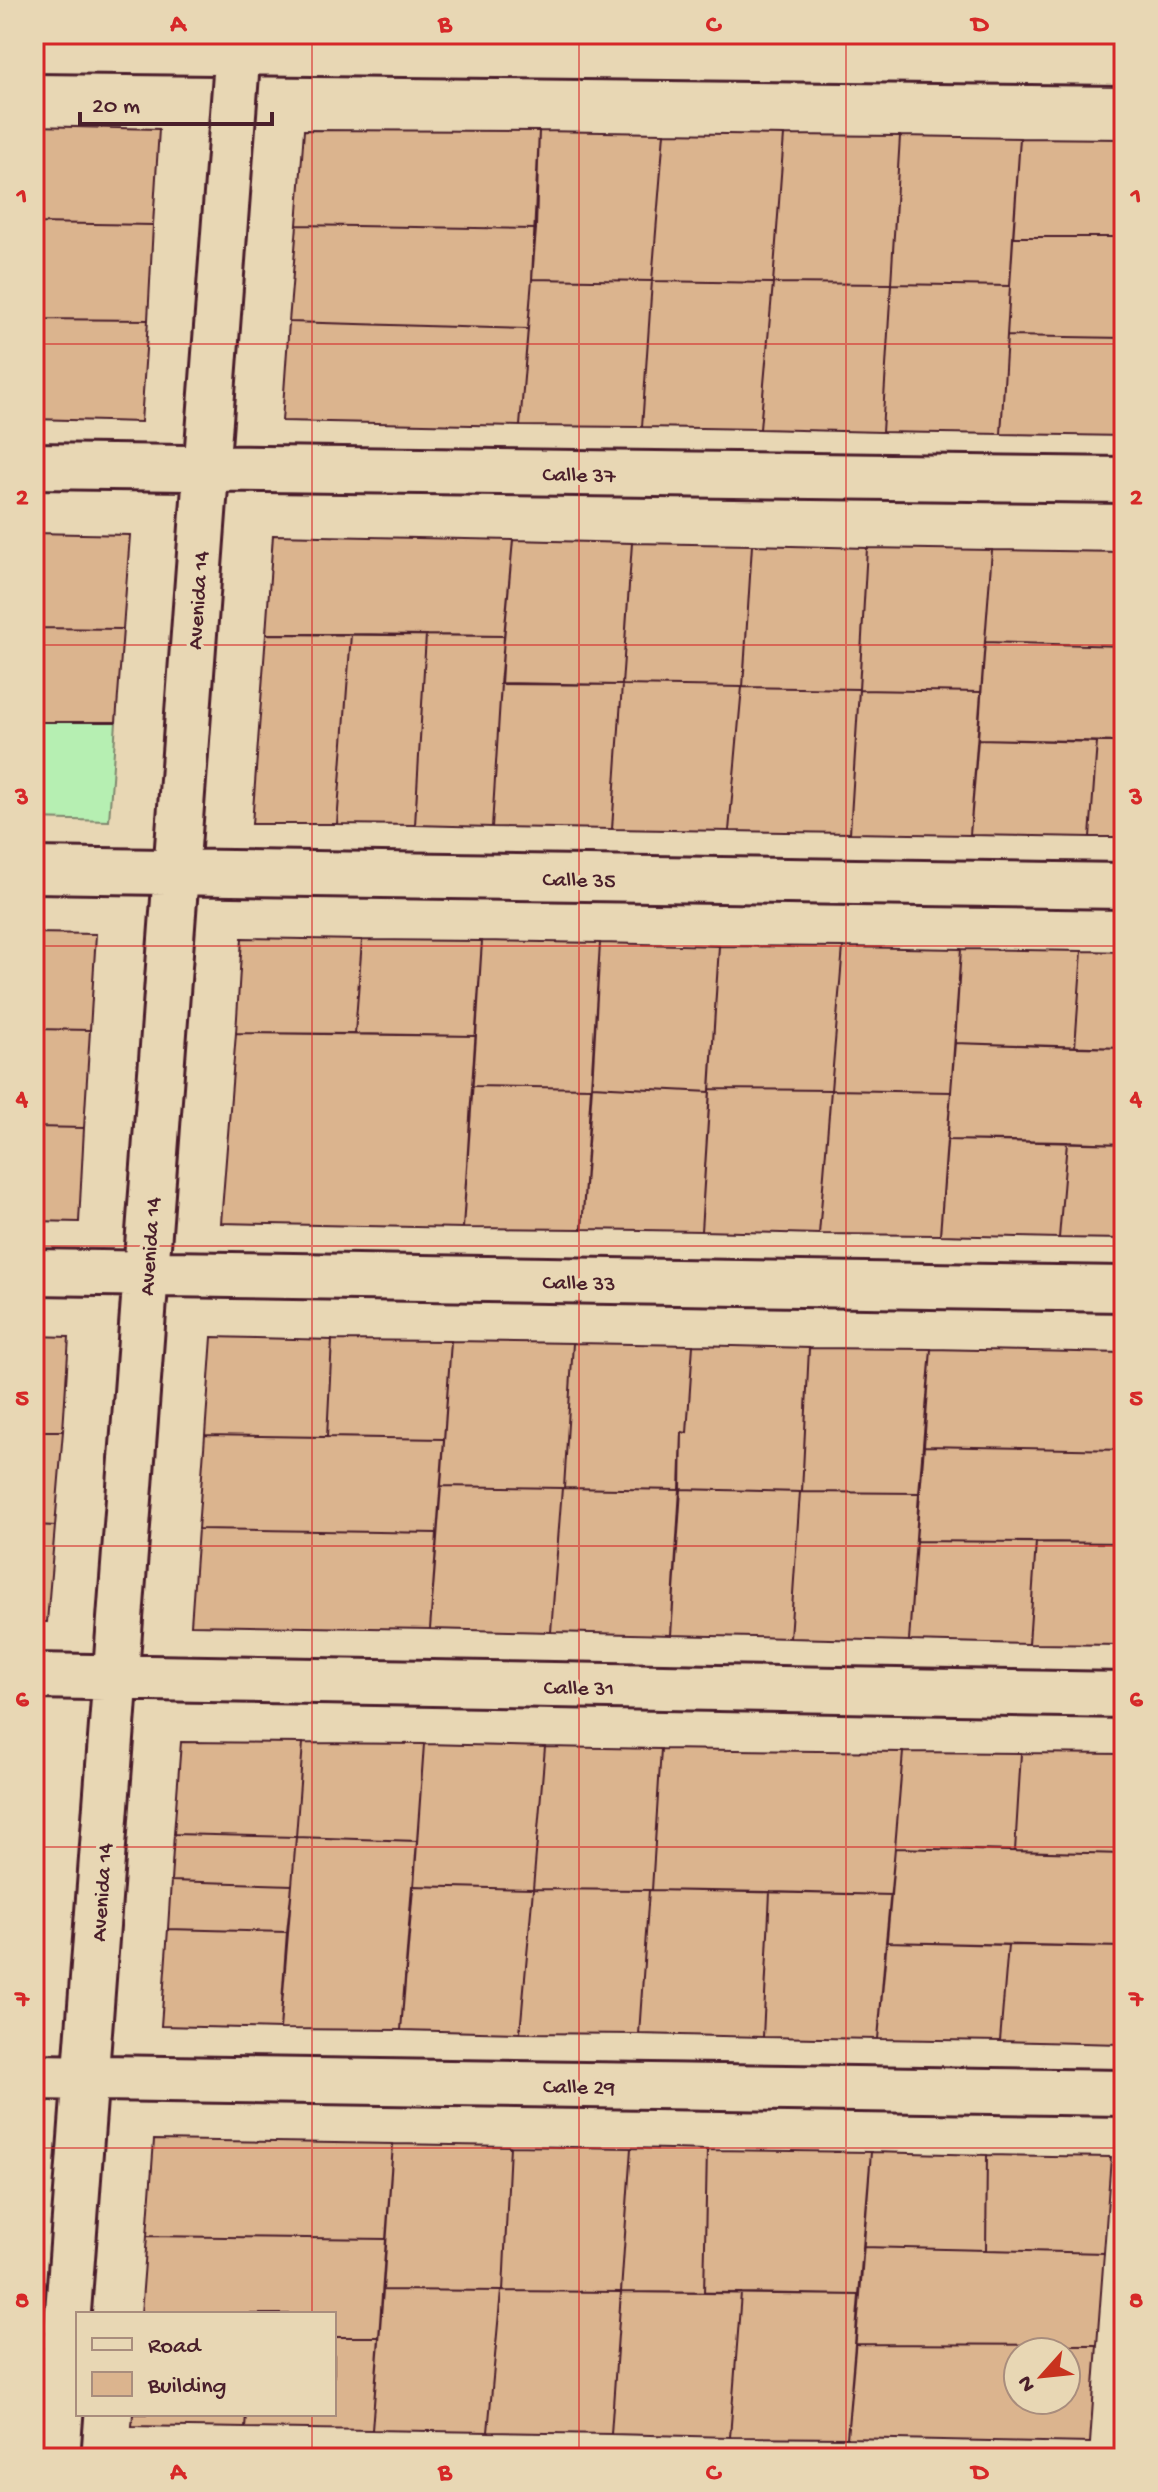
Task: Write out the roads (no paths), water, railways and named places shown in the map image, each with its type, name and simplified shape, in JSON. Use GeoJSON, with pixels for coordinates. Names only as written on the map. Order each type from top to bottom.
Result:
{"type":"FeatureCollection","features":[{"type":"Feature","properties":{"kind":"street"},"geometry":{"type":"LineString","coordinates":[[34,50],[238,43],[1124,62]]}},
{"type":"Feature","properties":{"kind":"street","name":"Avenida 14"},"geometry":{"type":"LineString","coordinates":[[57,2458],[238,43]]}},
{"type":"Feature","properties":{"kind":"street","name":"Calle 37"},"geometry":{"type":"LineString","coordinates":[[34,466],[1124,480]]}},
{"type":"Feature","properties":{"kind":"street","name":"Calle 35"},"geometry":{"type":"LineString","coordinates":[[34,870],[1124,886]]}},
{"type":"Feature","properties":{"kind":"street","name":"Calle 33"},"geometry":{"type":"LineString","coordinates":[[34,1272],[1124,1289]]}},
{"type":"Feature","properties":{"kind":"street","name":"Calle 31"},"geometry":{"type":"LineString","coordinates":[[34,1676],[1124,1695]]}},
{"type":"Feature","properties":{"kind":"street","name":"Calle 29"},"geometry":{"type":"LineString","coordinates":[[34,2077],[1124,2093]]}}]}
